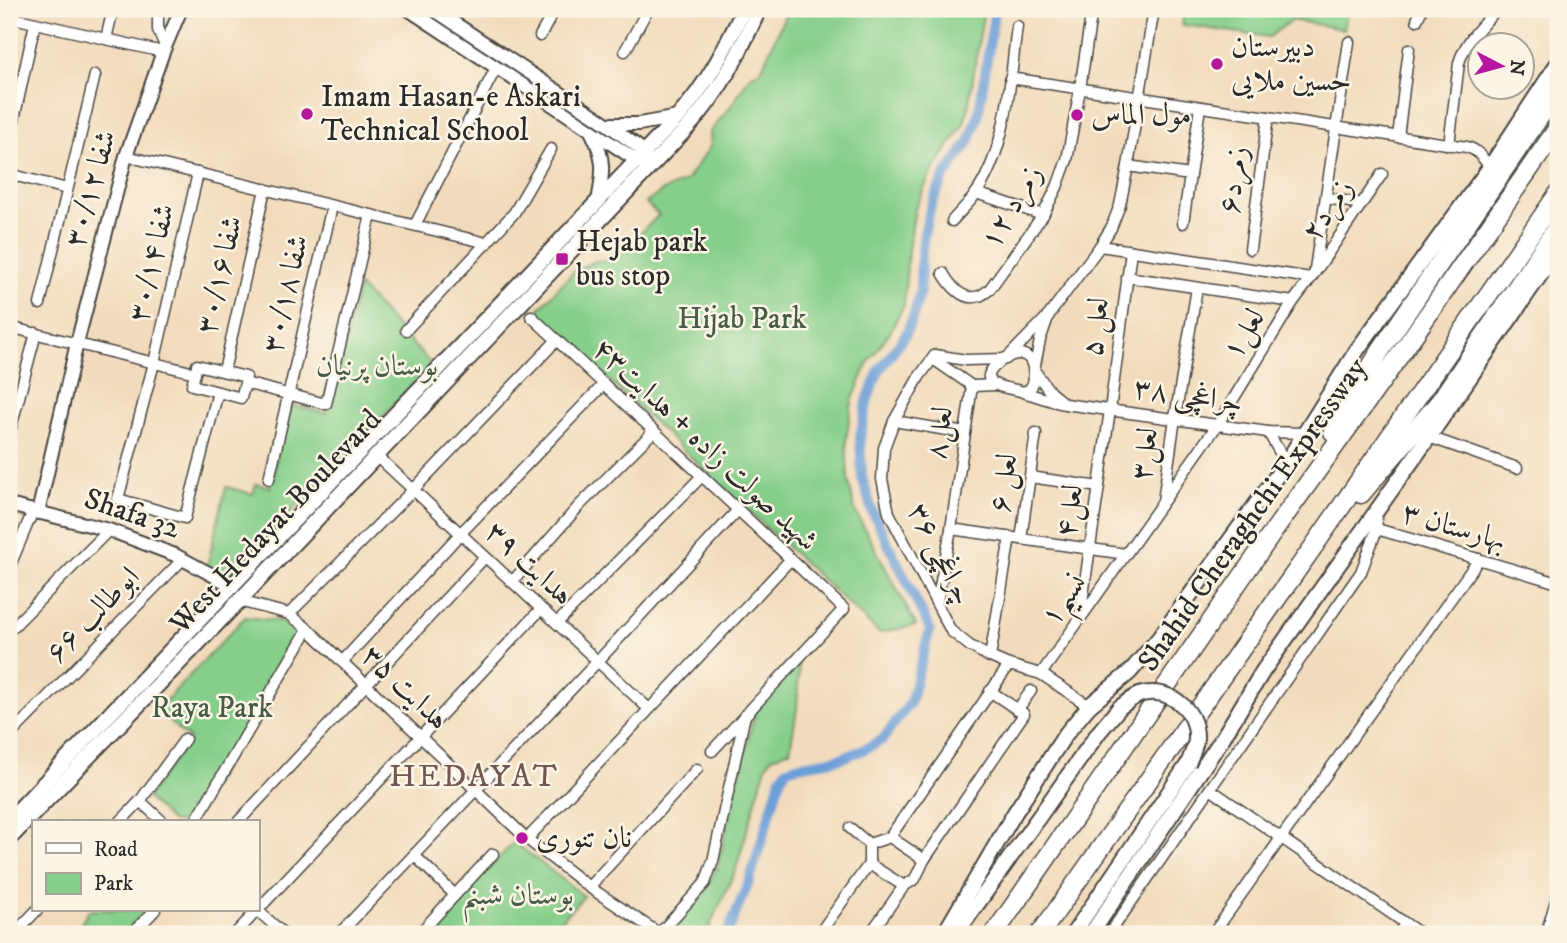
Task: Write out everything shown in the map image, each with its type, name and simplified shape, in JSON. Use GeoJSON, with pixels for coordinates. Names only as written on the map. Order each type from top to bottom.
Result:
{"type":"FeatureCollection","features":[{"type":"Feature","properties":{"kind":"highway"},"geometry":{"type":"LineString","coordinates":[[1278,525],[1380,351],[1558,90]]}},
{"type":"Feature","properties":{"kind":"highway","name":"Shahid Cheraghchi Expressway"},"geometry":{"type":"LineString","coordinates":[[994,934],[1558,128]]}},
{"type":"Feature","properties":{"kind":"highway"},"geometry":{"type":"LineString","coordinates":[[1040,934],[1558,194]]}},
{"type":"Feature","properties":{"kind":"highway"},"geometry":{"type":"LineString","coordinates":[[1316,543],[1373,481],[1440,401],[1558,226]]}},
{"type":"Feature","properties":{"kind":"main road","name":"West Hedayat Boulevard"},"geometry":{"type":"LineString","coordinates":[[9,820],[239,601],[376,456],[442,376],[696,96],[710,75],[744,9]]}},
{"type":"Feature","properties":{"kind":"main road","name":"West Hedayat Boulevard"},"geometry":{"type":"LineString","coordinates":[[9,839],[152,681],[233,586],[650,167],[708,105],[723,83],[759,9]]}},
{"type":"Feature","properties":{"kind":"main road"},"geometry":{"type":"LineString","coordinates":[[944,934],[1014,814],[1065,735],[1089,706],[1130,672],[1159,638],[1286,463],[1357,350],[1490,167],[1558,63]]}},
{"type":"Feature","properties":{"kind":"main road"},"geometry":{"type":"LineString","coordinates":[[1511,136],[1540,116]]}},
{"type":"Feature","properties":{"kind":"main road"},"geometry":{"type":"LineString","coordinates":[[1091,934],[1222,739],[1264,671],[1558,248]]}},
{"type":"Feature","properties":{"kind":"main road"},"geometry":{"type":"LineString","coordinates":[[956,934],[1099,732],[1120,707],[1140,695],[1163,694],[1178,700],[1187,709],[1195,729],[1194,748],[1188,764],[1073,934]]}},
{"type":"Feature","properties":{"kind":"street"},"geometry":{"type":"LineString","coordinates":[[106,39],[113,9]]}},
{"type":"Feature","properties":{"kind":"street"},"geometry":{"type":"LineString","coordinates":[[9,17],[164,49],[159,30],[158,9]]}},
{"type":"Feature","properties":{"kind":"street","name":"شفا ۳۰/۱۲"},"geometry":{"type":"LineString","coordinates":[[35,512],[126,156],[181,9]]}},
{"type":"Feature","properties":{"kind":"street"},"geometry":{"type":"LineString","coordinates":[[408,9],[590,130],[640,156]]}},
{"type":"Feature","properties":{"kind":"street"},"geometry":{"type":"LineString","coordinates":[[433,9],[451,14],[607,124],[650,167]]}},
{"type":"Feature","properties":{"kind":"street"},"geometry":{"type":"LineString","coordinates":[[540,36],[555,9]]}},
{"type":"Feature","properties":{"kind":"street"},"geometry":{"type":"LineString","coordinates":[[625,51],[648,9]]}},
{"type":"Feature","properties":{"kind":"street","name":"زمرد ۱۲"},"geometry":{"type":"LineString","coordinates":[[943,273],[950,285],[967,297],[978,297],[989,289],[1043,215],[1067,160],[1092,9]]}},
{"type":"Feature","properties":{"kind":"street"},"geometry":{"type":"LineString","coordinates":[[934,357],[966,360],[1006,359],[1049,315],[1100,246],[1121,205],[1154,9]]}},
{"type":"Feature","properties":{"kind":"street"},"geometry":{"type":"LineString","coordinates":[[1417,20],[1422,9]]}},
{"type":"Feature","properties":{"kind":"street"},"geometry":{"type":"LineString","coordinates":[[1449,145],[1462,51],[1497,9]]}},
{"type":"Feature","properties":{"kind":"street"},"geometry":{"type":"LineString","coordinates":[[9,142],[35,23]]}},
{"type":"Feature","properties":{"kind":"street"},"geometry":{"type":"LineString","coordinates":[[952,220],[976,193],[1001,139],[1017,26]]}},
{"type":"Feature","properties":{"kind":"street"},"geometry":{"type":"LineString","coordinates":[[1100,246],[1313,276],[1349,42]]}},
{"type":"Feature","properties":{"kind":"street"},"geometry":{"type":"LineString","coordinates":[[1398,137],[1409,49]]}},
{"type":"Feature","properties":{"kind":"street"},"geometry":{"type":"LineString","coordinates":[[415,225],[496,68]]}},
{"type":"Feature","properties":{"kind":"street"},"geometry":{"type":"LineString","coordinates":[[40,304],[95,75]]}},
{"type":"Feature","properties":{"kind":"street"},"geometry":{"type":"LineString","coordinates":[[1010,78],[1473,149],[1490,167]]}},
{"type":"Feature","properties":{"kind":"street"},"geometry":{"type":"LineString","coordinates":[[1183,223],[1199,107]]}},
{"type":"Feature","properties":{"kind":"street"},"geometry":{"type":"LineString","coordinates":[[607,124],[639,124],[678,117]]}},
{"type":"Feature","properties":{"kind":"street","name":"زمرد۶"},"geometry":{"type":"LineString","coordinates":[[1250,249],[1268,117]]}},
{"type":"Feature","properties":{"kind":"street"},"geometry":{"type":"LineString","coordinates":[[590,130],[603,162],[598,202]]}},
{"type":"Feature","properties":{"kind":"street"},"geometry":{"type":"LineString","coordinates":[[406,330],[514,213],[551,149]]}},
{"type":"Feature","properties":{"kind":"street"},"geometry":{"type":"LineString","coordinates":[[126,156],[487,243]]}},
{"type":"Feature","properties":{"kind":"street"},"geometry":{"type":"LineString","coordinates":[[1128,166],[1190,176]]}},
{"type":"Feature","properties":{"kind":"street","name":"شفا ۳۰/۱۴"},"geometry":{"type":"LineString","coordinates":[[198,173],[155,363],[118,499],[185,518],[218,391]]}},
{"type":"Feature","properties":{"kind":"street"},"geometry":{"type":"LineString","coordinates":[[9,174],[68,189]]}},
{"type":"Feature","properties":{"kind":"street","name":"زمرد۲"},"geometry":{"type":"LineString","coordinates":[[1313,276],[1382,174]]}},
{"type":"Feature","properties":{"kind":"street","name":"شفا ۳۰/۱۶"},"geometry":{"type":"LineString","coordinates":[[223,371],[265,190]]}},
{"type":"Feature","properties":{"kind":"street"},"geometry":{"type":"LineString","coordinates":[[976,193],[1043,215]]}},
{"type":"Feature","properties":{"kind":"street"},"geometry":{"type":"LineString","coordinates":[[1326,198],[1362,204]]}},
{"type":"Feature","properties":{"kind":"street","name":"شفا ۳۰/۱۸"},"geometry":{"type":"LineString","coordinates":[[269,479],[332,205]]}},
{"type":"Feature","properties":{"kind":"street"},"geometry":{"type":"LineString","coordinates":[[245,383],[326,404],[371,215]]}},
{"type":"Feature","properties":{"kind":"street","name":"لعل ۵"},"geometry":{"type":"LineString","coordinates":[[1110,410],[1131,251]]}},
{"type":"Feature","properties":{"kind":"street","name":"لعل۱"},"geometry":{"type":"LineString","coordinates":[[1162,503],[1218,424],[1293,302],[1313,276]]}},
{"type":"Feature","properties":{"kind":"street"},"geometry":{"type":"LineString","coordinates":[[1127,277],[1293,302]]}},
{"type":"Feature","properties":{"kind":"street","name":"لعل۳"},"geometry":{"type":"LineString","coordinates":[[1162,503],[1197,288]]}},
{"type":"Feature","properties":{"kind":"street"},"geometry":{"type":"LineString","coordinates":[[934,357],[972,386],[996,385],[1023,392],[1032,387],[1040,340],[1049,315]]}},
{"type":"Feature","properties":{"kind":"street","name":"شهید صولت زاده + هدایت۴۳"},"geometry":{"type":"LineString","coordinates":[[531,316],[844,609],[746,715]]}},
{"type":"Feature","properties":{"kind":"street"},"geometry":{"type":"LineString","coordinates":[[9,327],[195,373]]}},
{"type":"Feature","properties":{"kind":"street"},"geometry":{"type":"LineString","coordinates":[[9,435],[36,333]]}},
{"type":"Feature","properties":{"kind":"street"},"geometry":{"type":"LineString","coordinates":[[289,614],[557,340]]}},
{"type":"Feature","properties":{"kind":"street"},"geometry":{"type":"LineString","coordinates":[[996,385],[990,381],[990,370],[1017,354],[1026,355],[1050,392],[1065,404]]}},
{"type":"Feature","properties":{"kind":"street","name":"چراغچی ۳۶"},"geometry":{"type":"LineString","coordinates":[[934,357],[919,377],[894,421],[884,448],[882,480],[889,513],[951,631],[990,657],[1041,674],[1089,706]]}},
{"type":"Feature","properties":{"kind":"street"},"geometry":{"type":"LineString","coordinates":[[197,365],[223,371],[246,377],[241,397],[192,385],[197,365]]}},
{"type":"Feature","properties":{"kind":"street"},"geometry":{"type":"LineString","coordinates":[[342,662],[604,384]]}},
{"type":"Feature","properties":{"kind":"street","name":"لعل۸"},"geometry":{"type":"LineString","coordinates":[[937,602],[951,529],[972,386]]}},
{"type":"Feature","properties":{"kind":"street","name":"چراغچی ۳۸"},"geometry":{"type":"LineString","coordinates":[[1023,392],[1065,404],[1268,432],[1305,433]]}},
{"type":"Feature","properties":{"kind":"street","name":"لعل۴"},"geometry":{"type":"LineString","coordinates":[[1079,620],[1110,410]]}},
{"type":"Feature","properties":{"kind":"street"},"geometry":{"type":"LineString","coordinates":[[894,421],[965,433]]}},
{"type":"Feature","properties":{"kind":"street"},"geometry":{"type":"LineString","coordinates":[[512,582],[579,506],[654,431]]}},
{"type":"Feature","properties":{"kind":"street"},"geometry":{"type":"LineString","coordinates":[[1268,432],[1286,463]]}},
{"type":"Feature","properties":{"kind":"street","name":"لعل ۶"},"geometry":{"type":"LineString","coordinates":[[990,657],[1030,477],[1036,433]]}},
{"type":"Feature","properties":{"kind":"street"},"geometry":{"type":"LineString","coordinates":[[1429,436],[1517,468]]}},
{"type":"Feature","properties":{"kind":"street","name":"هدایت ۳۹"},"geometry":{"type":"LineString","coordinates":[[376,456],[649,709]]}},
{"type":"Feature","properties":{"kind":"street"},"geometry":{"type":"LineString","coordinates":[[557,623],[702,476]]}},
{"type":"Feature","properties":{"kind":"street"},"geometry":{"type":"LineString","coordinates":[[1030,477],[1099,487]]}},
{"type":"Feature","properties":{"kind":"street","name":"نسیم۱"},"geometry":{"type":"LineString","coordinates":[[1041,674],[1162,503]]}},
{"type":"Feature","properties":{"kind":"street","name":"Shafa 32"},"geometry":{"type":"LineString","coordinates":[[9,505],[109,530],[183,559],[233,586]]}},
{"type":"Feature","properties":{"kind":"street"},"geometry":{"type":"LineString","coordinates":[[339,934],[598,662],[738,510]]}},
{"type":"Feature","properties":{"kind":"street"},"geometry":{"type":"LineString","coordinates":[[1109,934],[1361,572],[1377,529],[1376,511]]}},
{"type":"Feature","properties":{"kind":"street"},"geometry":{"type":"LineString","coordinates":[[9,568],[35,512]]}},
{"type":"Feature","properties":{"kind":"street"},"geometry":{"type":"LineString","coordinates":[[951,529],[1126,554]]}},
{"type":"Feature","properties":{"kind":"street","name":"بهارستان ۳"},"geometry":{"type":"LineString","coordinates":[[1377,529],[1558,583]]}},
{"type":"Feature","properties":{"kind":"street"},"geometry":{"type":"LineString","coordinates":[[9,631],[109,530]]}},
{"type":"Feature","properties":{"kind":"street"},"geometry":{"type":"LineString","coordinates":[[240,820],[485,557]]}},
{"type":"Feature","properties":{"kind":"street","name":"ابوطالب ۶۶"},"geometry":{"type":"LineString","coordinates":[[9,736],[183,559]]}},
{"type":"Feature","properties":{"kind":"street"},"geometry":{"type":"LineString","coordinates":[[527,839],[791,559]]}},
{"type":"Feature","properties":{"kind":"street"},"geometry":{"type":"LineString","coordinates":[[1213,934],[1479,559]]}},
{"type":"Feature","properties":{"kind":"street","name":"هدایت ۳۵"},"geometry":{"type":"LineString","coordinates":[[239,601],[289,614],[308,629],[527,839],[589,887],[659,934]]}},
{"type":"Feature","properties":{"kind":"street"},"geometry":{"type":"LineString","coordinates":[[259,909],[541,608]]}},
{"type":"Feature","properties":{"kind":"street"},"geometry":{"type":"LineString","coordinates":[[196,820],[308,629]]}},
{"type":"Feature","properties":{"kind":"street"},"geometry":{"type":"LineString","coordinates":[[869,844],[890,837],[1009,665]]}},
{"type":"Feature","properties":{"kind":"street"},"geometry":{"type":"LineString","coordinates":[[870,934],[904,886],[915,879],[924,860],[1024,714],[990,691]]}},
{"type":"Feature","properties":{"kind":"street"},"geometry":{"type":"LineString","coordinates":[[1017,710],[1031,691]]}},
{"type":"Feature","properties":{"kind":"street"},"geometry":{"type":"LineString","coordinates":[[712,751],[746,715]]}},
{"type":"Feature","properties":{"kind":"street"},"geometry":{"type":"LineString","coordinates":[[659,934],[705,883],[713,861],[746,715]]}},
{"type":"Feature","properties":{"kind":"street"},"geometry":{"type":"LineString","coordinates":[[122,820],[140,801],[185,739]]}},
{"type":"Feature","properties":{"kind":"street"},"geometry":{"type":"LineString","coordinates":[[589,887],[697,769]]}},
{"type":"Feature","properties":{"kind":"street"},"geometry":{"type":"LineString","coordinates":[[1210,789],[1421,934]]}},
{"type":"Feature","properties":{"kind":"street"},"geometry":{"type":"LineString","coordinates":[[140,801],[161,820]]}},
{"type":"Feature","properties":{"kind":"street"},"geometry":{"type":"LineString","coordinates":[[849,828],[869,844]]}},
{"type":"Feature","properties":{"kind":"street"},"geometry":{"type":"LineString","coordinates":[[890,837],[924,860]]}},
{"type":"Feature","properties":{"kind":"street"},"geometry":{"type":"LineString","coordinates":[[819,934],[869,864],[869,844]]}},
{"type":"Feature","properties":{"kind":"street"},"geometry":{"type":"LineString","coordinates":[[419,934],[493,854]]}},
{"type":"Feature","properties":{"kind":"street"},"geometry":{"type":"LineString","coordinates":[[414,855],[455,895]]}},
{"type":"Feature","properties":{"kind":"street"},"geometry":{"type":"LineString","coordinates":[[869,864],[904,886]]}},
{"type":"Feature","properties":{"kind":"street"},"geometry":{"type":"LineString","coordinates":[[1546,934],[1558,894]]}},
{"type":"Feature","properties":{"kind":"street"},"geometry":{"type":"LineString","coordinates":[[259,911],[284,934]]}},
{"type":"Feature","properties":{"kind":"street"},"geometry":{"type":"LineString","coordinates":[[14,934],[35,912]]}},
{"type":"Feature","properties":{"kind":"street"},"geometry":{"type":"LineString","coordinates":[[132,934],[153,912]]}},
{"type":"Feature","properties":{"kind":"street"},"geometry":{"type":"LineString","coordinates":[[235,934],[256,912]]}},
{"type":"Feature","properties":{"kind":"street"},"geometry":{"type":"LineString","coordinates":[[1398,934],[1405,924]]}},
{"type":"Feature","properties":{"kind":"green space","name":"Hijab Park"},"geometry":{"type":"Polygon","coordinates":[[[788,9],[984,9],[968,110],[963,125],[929,177],[915,209],[908,250],[904,305],[890,332],[868,363],[852,401],[846,440],[848,479],[855,511],[916,625],[879,633],[536,312],[574,271],[595,261],[612,260],[659,215],[646,203],[662,191],[686,181],[711,145],[710,132],[750,76],[761,70],[788,9]]]}},
{"type":"Feature","properties":{"kind":"green space"},"geometry":{"type":"Polygon","coordinates":[[[1184,9],[1348,9],[1343,29],[1292,20],[1269,37],[1182,25],[1184,9]]]}},
{"type":"Feature","properties":{"kind":"green space","name":"بوستان پرنیان"},"geometry":{"type":"Polygon","coordinates":[[[359,286],[432,365],[230,575],[207,566],[226,487],[253,494],[256,484],[270,487],[290,405],[326,413],[359,286]]]}},
{"type":"Feature","properties":{"kind":"green space","name":"Raya Park"},"geometry":{"type":"Polygon","coordinates":[[[245,617],[281,621],[301,634],[192,820],[170,820],[147,798],[189,739],[157,710],[245,617]]]}},
{"type":"Feature","properties":{"kind":"green space"},"geometry":{"type":"Polygon","coordinates":[[[799,664],[797,709],[790,750],[772,757],[766,766],[735,872],[706,934],[676,934],[671,930],[706,889],[717,868],[755,711],[799,664]]]}},
{"type":"Feature","properties":{"kind":"green space","name":"بوستان شبنم"},"geometry":{"type":"Polygon","coordinates":[[[514,842],[584,896],[548,934],[428,934],[514,842]]]}},
{"type":"Feature","properties":{"kind":"green space"},"geometry":{"type":"Polygon","coordinates":[[[88,912],[145,912],[122,934],[75,934],[88,912]]]}},
{"type":"Feature","properties":{"kind":"waterway"},"geometry":{"type":"LineString","coordinates":[[727,934],[750,879],[781,777],[787,769],[838,759],[882,740],[910,703],[930,629],[872,511],[862,477],[860,437],[868,398],[879,371],[906,334],[914,314],[920,292],[924,234],[931,205],[944,177],[969,142],[978,117],[995,9]]}},
{"type":"Feature","properties":{"kind":"place","name":"دبیرستان حسین ملایی"},"geometry":{"type":"Point","coordinates":[1217,64]}},
{"type":"Feature","properties":{"kind":"place","name":"Imam Hasan-e Askari Technical School"},"geometry":{"type":"Point","coordinates":[307,114]}},
{"type":"Feature","properties":{"kind":"place","name":"مول الماس"},"geometry":{"type":"Point","coordinates":[1077,115]}},
{"type":"Feature","properties":{"kind":"place","name":"Hejab park bus stop"},"geometry":{"type":"Point","coordinates":[562,259]}},
{"type":"Feature","properties":{"kind":"place","name":"نان تنوری"},"geometry":{"type":"Point","coordinates":[522,838]}},
{"type":"Feature","properties":{"kind":"district","name":"HEDAYAT"},"geometry":{"type":"Point","coordinates":[474,777]}}]}
